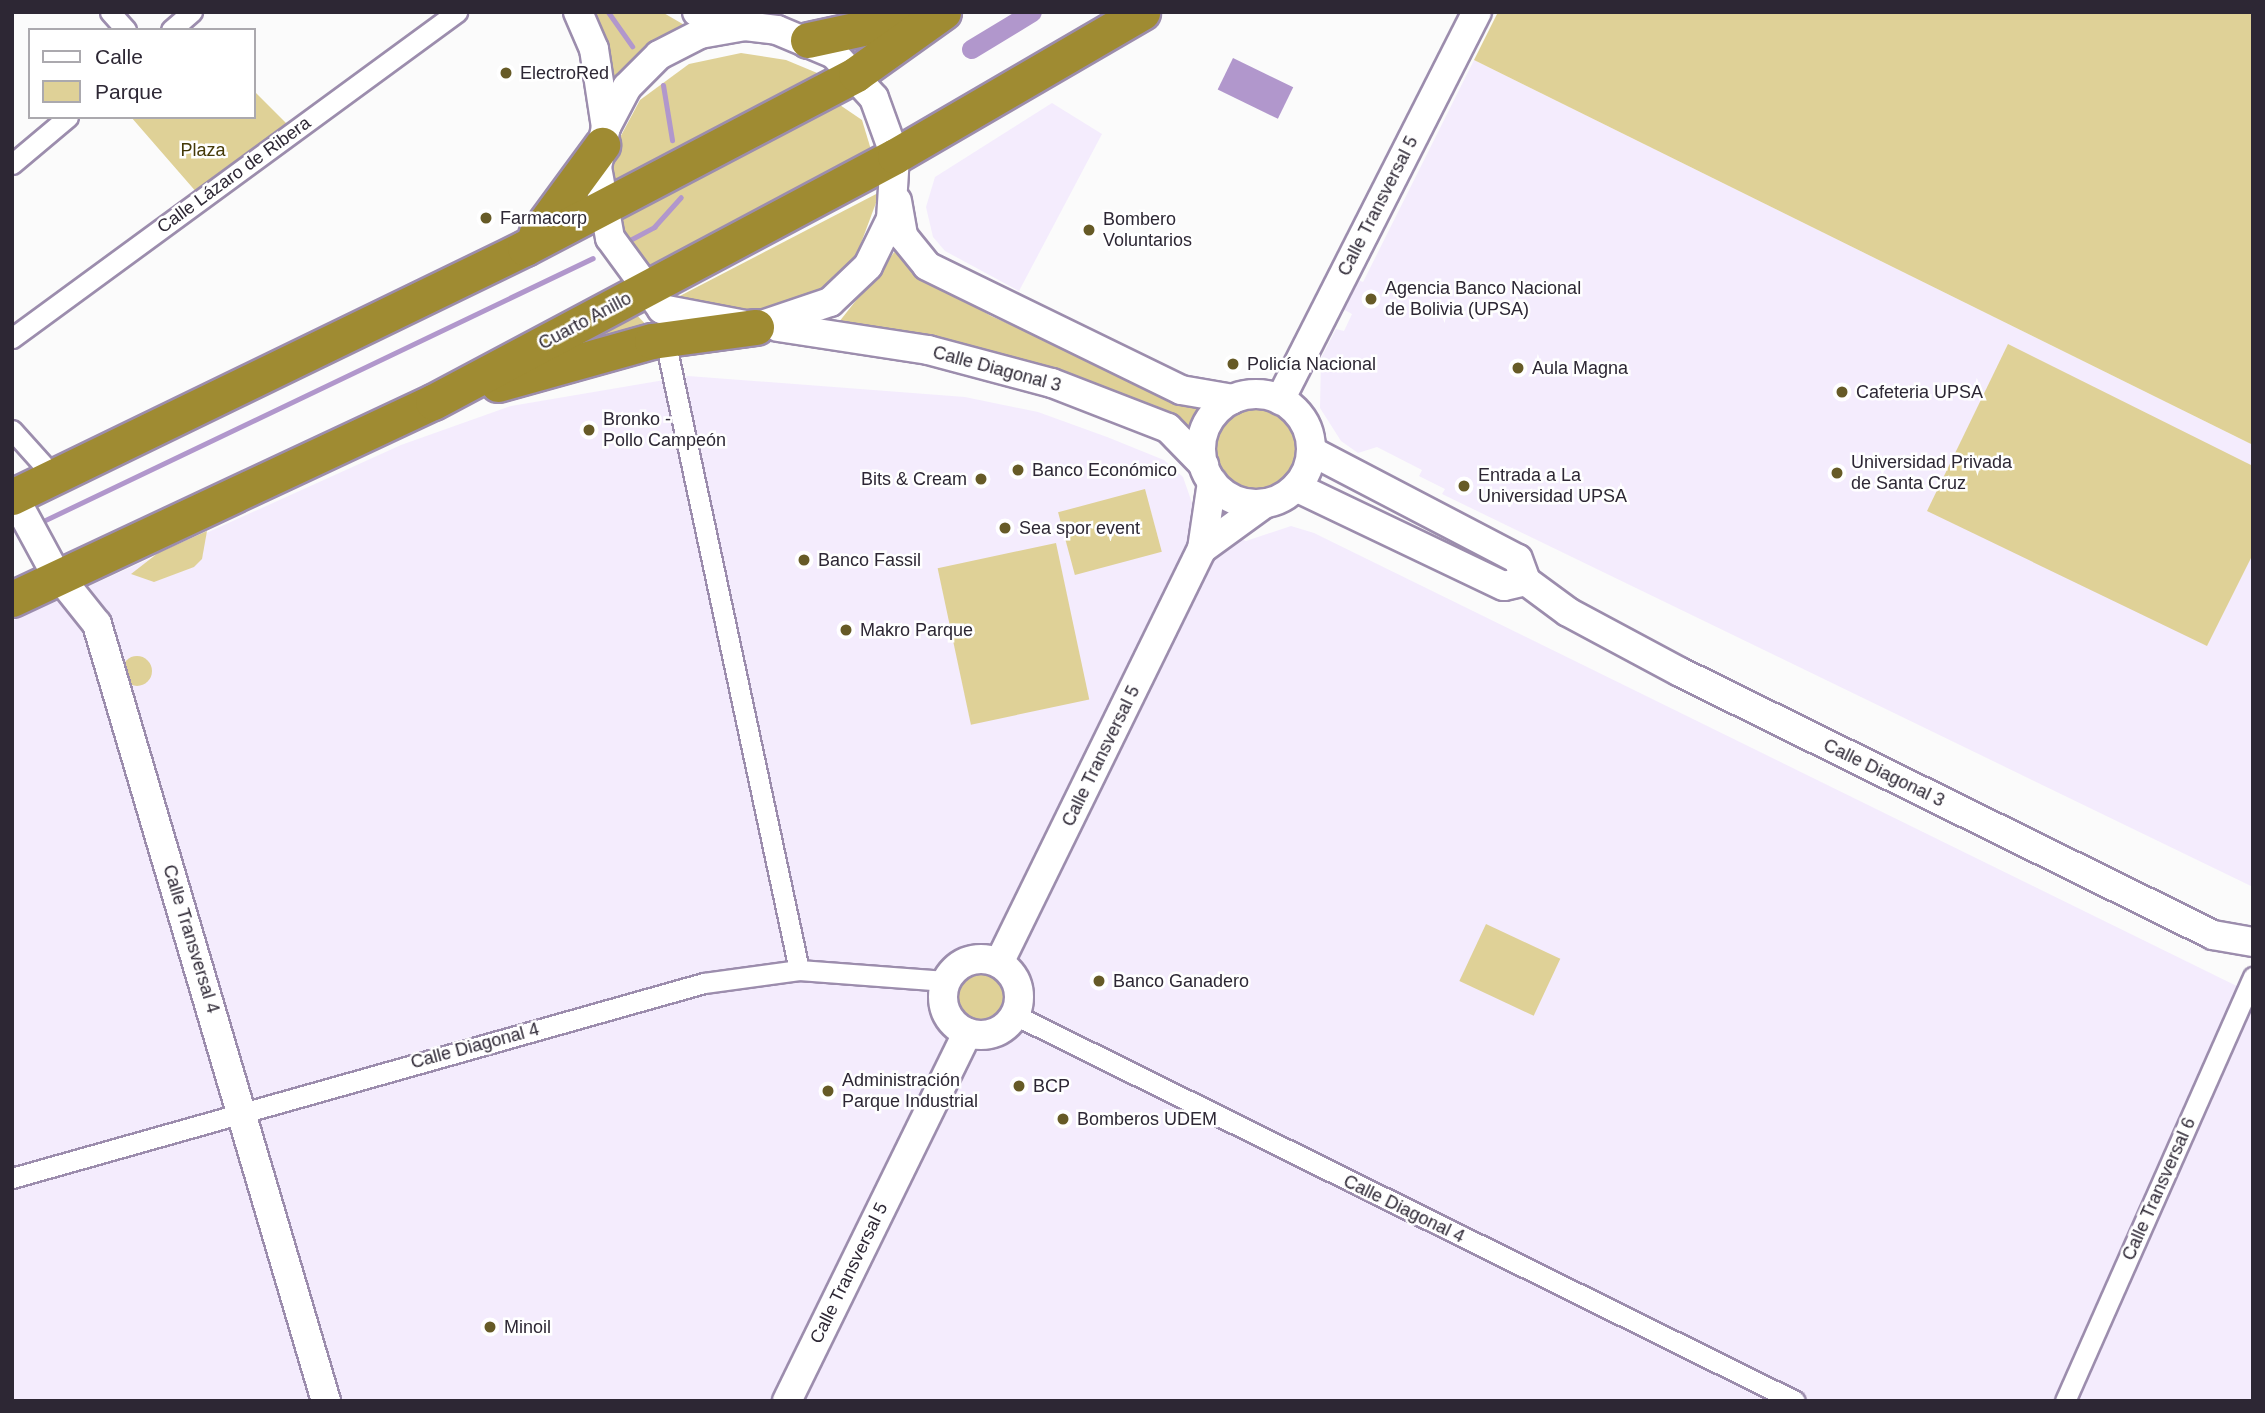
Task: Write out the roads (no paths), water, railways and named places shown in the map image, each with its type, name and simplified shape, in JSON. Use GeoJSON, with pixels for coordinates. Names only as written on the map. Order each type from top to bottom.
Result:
{"type":"FeatureCollection","features":[{"type":"Feature","properties":{"kind":"highway"},"geometry":{"type":"LineString","coordinates":[[808,40],[935,12]]}},
{"type":"Feature","properties":{"kind":"highway"},"geometry":{"type":"LineString","coordinates":[[18,506],[55,478],[525,248],[856,74],[943,12]]}},
{"type":"Feature","properties":{"kind":"highway","name":"Cuarto Anillo"},"geometry":{"type":"LineString","coordinates":[[12,599],[51,565],[433,402],[658,312],[895,156],[1142,12]]}},
{"type":"Feature","properties":{"kind":"highway"},"geometry":{"type":"LineString","coordinates":[[525,248],[579,184],[604,136]]}},
{"type":"Feature","properties":{"kind":"highway"},"geometry":{"type":"LineString","coordinates":[[433,402],[658,312],[762,327]]}},
{"type":"Feature","properties":{"kind":"main road"},"geometry":{"type":"LineString","coordinates":[[578,12],[594,50],[604,136],[600,208],[621,256],[658,312]]}},
{"type":"Feature","properties":{"kind":"main road"},"geometry":{"type":"LineString","coordinates":[[697,12],[808,40],[856,74],[888,127],[895,156],[896,193],[903,236],[927,266],[1181,390],[1233,399],[1252,394],[1280,400],[1303,421],[1311,450],[1296,487],[1264,504],[1235,500],[1208,473],[1206,427],[1233,399]]}},
{"type":"Feature","properties":{"kind":"main road","name":"Calle Transversal 5"},"geometry":{"type":"LineString","coordinates":[[1280,400],[1477,12]]}},
{"type":"Feature","properties":{"kind":"main road"},"geometry":{"type":"LineString","coordinates":[[604,136],[627,86],[659,55],[700,34],[745,26]]}},
{"type":"Feature","properties":{"kind":"main road"},"geometry":{"type":"LineString","coordinates":[[762,327],[807,315],[850,286],[881,244],[896,193]]}},
{"type":"Feature","properties":{"kind":"main road","name":"Calle Diagonal 3"},"geometry":{"type":"LineString","coordinates":[[762,327],[928,350],[1052,383],[1168,428],[1208,473]]}},
{"type":"Feature","properties":{"kind":"main road","name":"Calle Diagonal 3"},"geometry":{"type":"LineString","coordinates":[[1311,450],[1518,559],[1526,581],[1569,612],[1800,732],[2213,935],[2253,942]]}},
{"type":"Feature","properties":{"kind":"main road","name":"Calle Transversal 5"},"geometry":{"type":"LineString","coordinates":[[999,963],[1202,549],[1208,473]]}},
{"type":"Feature","properties":{"kind":"main road"},"geometry":{"type":"LineString","coordinates":[[1296,487],[1504,586],[1526,581]]}},
{"type":"Feature","properties":{"kind":"main road","name":"Calle Transversal 5"},"geometry":{"type":"LineString","coordinates":[[1202,549],[1264,504]]}},
{"type":"Feature","properties":{"kind":"main road","name":"Calle Transversal 4"},"geometry":{"type":"LineString","coordinates":[[18,506],[51,565],[97,624],[326,1401]]}},
{"type":"Feature","properties":{"kind":"main road"},"geometry":{"type":"LineString","coordinates":[[1440,555],[1454,525]]}},
{"type":"Feature","properties":{"kind":"main road"},"geometry":{"type":"LineString","coordinates":[[963,963],[999,963],[1016,980],[1015,1015],[1000,1031],[967,1033],[944,1005],[947,981],[963,963]]}},
{"type":"Feature","properties":{"kind":"main road","name":"Calle Transversal 5"},"geometry":{"type":"LineString","coordinates":[[786,1401],[967,1033]]}},
{"type":"Feature","properties":{"kind":"street"},"geometry":{"type":"LineString","coordinates":[[110,12],[124,28]]}},
{"type":"Feature","properties":{"kind":"street"},"geometry":{"type":"LineString","coordinates":[[173,28],[192,12]]}},
{"type":"Feature","properties":{"kind":"street","name":"Calle Lázaro de Ribera"},"geometry":{"type":"LineString","coordinates":[[12,338],[457,12]]}},
{"type":"Feature","properties":{"kind":"street"},"geometry":{"type":"LineString","coordinates":[[12,164],[66,119]]}},
{"type":"Feature","properties":{"kind":"street"},"geometry":{"type":"LineString","coordinates":[[658,312],[799,970]]}},
{"type":"Feature","properties":{"kind":"street"},"geometry":{"type":"LineString","coordinates":[[12,430],[55,478]]}},
{"type":"Feature","properties":{"kind":"street","name":"Calle Diagonal 4"},"geometry":{"type":"LineString","coordinates":[[12,1178],[242,1110],[704,983],[799,970],[947,981]]}},
{"type":"Feature","properties":{"kind":"street","name":"Calle Transversal 6"},"geometry":{"type":"LineString","coordinates":[[2065,1401],[2253,977]]}},
{"type":"Feature","properties":{"kind":"street","name":"Calle Diagonal 4"},"geometry":{"type":"LineString","coordinates":[[1015,1015],[1795,1401]]}},
{"type":"Feature","properties":{"kind":"waterway"},"geometry":{"type":"LineString","coordinates":[[608,12],[632,46]]}},
{"type":"Feature","properties":{"kind":"waterway"},"geometry":{"type":"LineString","coordinates":[[971,49],[1032,12]]}},
{"type":"Feature","properties":{"kind":"waterway"},"geometry":{"type":"LineString","coordinates":[[663,85],[672,140]]}},
{"type":"Feature","properties":{"kind":"waterway"},"geometry":{"type":"LineString","coordinates":[[628,241],[654,227],[681,197]]}},
{"type":"Feature","properties":{"kind":"waterway"},"geometry":{"type":"LineString","coordinates":[[37,524],[593,258]]}},
{"type":"Feature","properties":{"kind":"place","name":"ElectroRed"},"geometry":{"type":"Point","coordinates":[506,73]}},
{"type":"Feature","properties":{"kind":"place","name":"Farmacorp"},"geometry":{"type":"Point","coordinates":[486,218]}},
{"type":"Feature","properties":{"kind":"place","name":"Bombero Voluntarios"},"geometry":{"type":"Point","coordinates":[1089,230]}},
{"type":"Feature","properties":{"kind":"place","name":"Agencia Banco Nacional de Bolivia (UPSA)"},"geometry":{"type":"Point","coordinates":[1371,299]}},
{"type":"Feature","properties":{"kind":"place","name":"Policía Nacional"},"geometry":{"type":"Point","coordinates":[1233,364]}},
{"type":"Feature","properties":{"kind":"place","name":"Aula Magna"},"geometry":{"type":"Point","coordinates":[1518,368]}},
{"type":"Feature","properties":{"kind":"place","name":"Cafeteria UPSA"},"geometry":{"type":"Point","coordinates":[1842,392]}},
{"type":"Feature","properties":{"kind":"place","name":"Bronko - Pollo Campeón"},"geometry":{"type":"Point","coordinates":[589,430]}},
{"type":"Feature","properties":{"kind":"place","name":"Banco Económico"},"geometry":{"type":"Point","coordinates":[1018,470]}},
{"type":"Feature","properties":{"kind":"place","name":"Universidad Privada de Santa Cruz"},"geometry":{"type":"Point","coordinates":[1837,473]}},
{"type":"Feature","properties":{"kind":"place","name":"Bits & Cream"},"geometry":{"type":"Point","coordinates":[981,479]}},
{"type":"Feature","properties":{"kind":"place","name":"Entrada a La Universidad UPSA"},"geometry":{"type":"Point","coordinates":[1464,486]}},
{"type":"Feature","properties":{"kind":"place","name":"Sea spor event"},"geometry":{"type":"Point","coordinates":[1005,528]}},
{"type":"Feature","properties":{"kind":"place","name":"Banco Fassil"},"geometry":{"type":"Point","coordinates":[804,560]}},
{"type":"Feature","properties":{"kind":"place","name":"Makro Parque"},"geometry":{"type":"Point","coordinates":[846,630]}},
{"type":"Feature","properties":{"kind":"place","name":"Banco Ganadero"},"geometry":{"type":"Point","coordinates":[1099,981]}},
{"type":"Feature","properties":{"kind":"place","name":"BCP"},"geometry":{"type":"Point","coordinates":[1019,1086]}},
{"type":"Feature","properties":{"kind":"place","name":"Administración Parque Industrial"},"geometry":{"type":"Point","coordinates":[828,1091]}},
{"type":"Feature","properties":{"kind":"place","name":"Bomberos UDEM"},"geometry":{"type":"Point","coordinates":[1063,1119]}},
{"type":"Feature","properties":{"kind":"place","name":"Minoil"},"geometry":{"type":"Point","coordinates":[490,1327]}},
{"type":"Feature","properties":{"kind":"park label","name":"Plaza"},"geometry":{"type":"Point","coordinates":[203,150]}}]}
